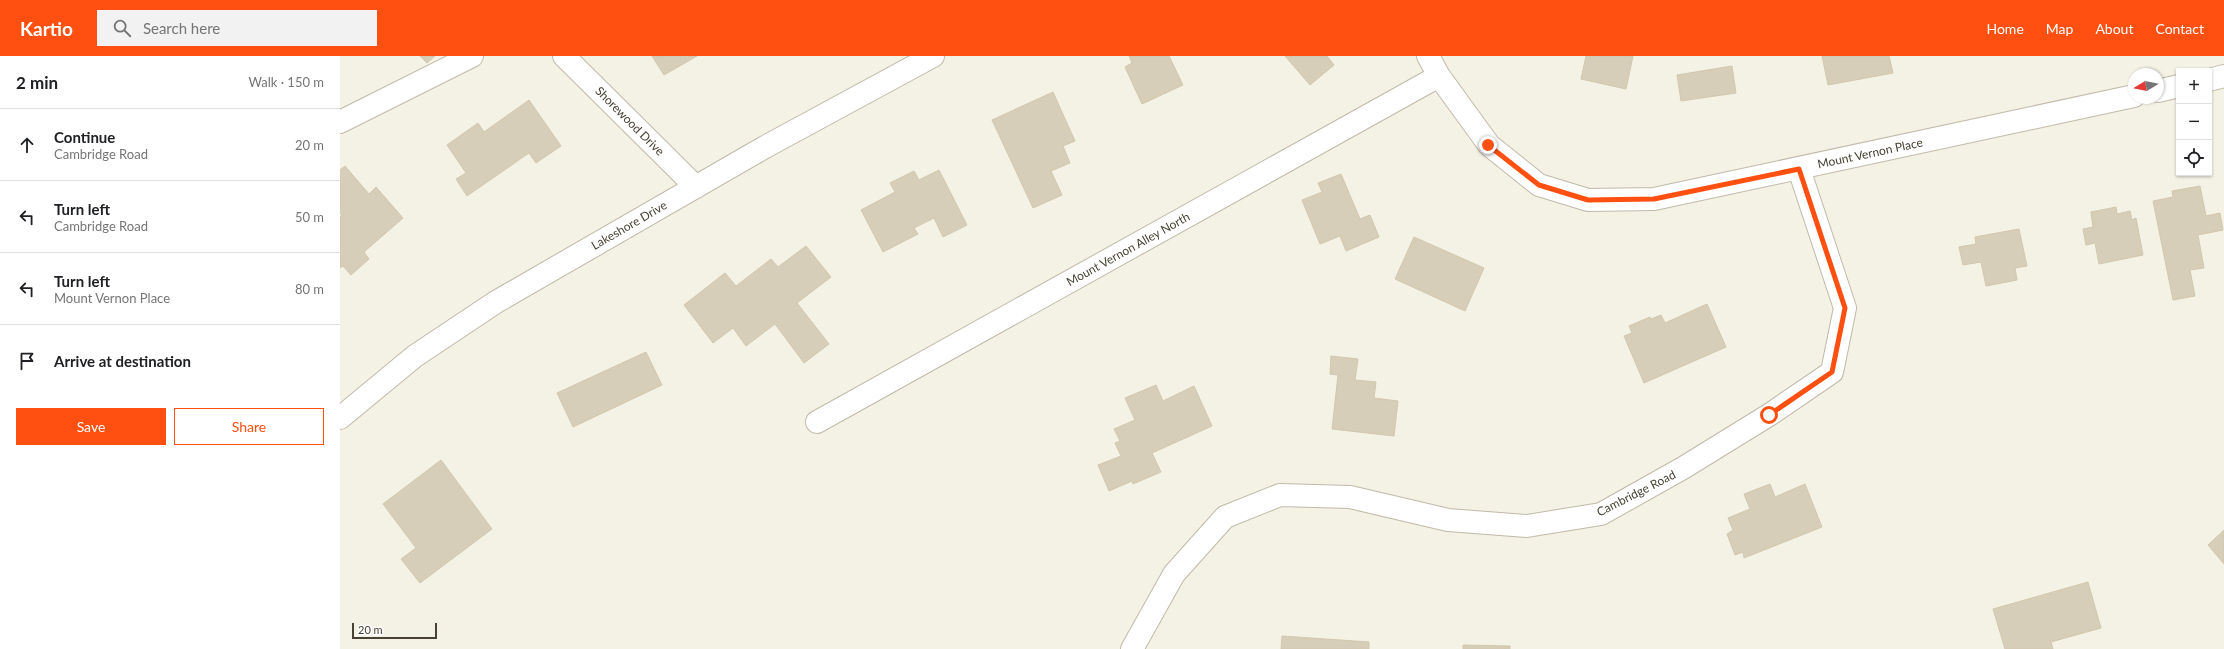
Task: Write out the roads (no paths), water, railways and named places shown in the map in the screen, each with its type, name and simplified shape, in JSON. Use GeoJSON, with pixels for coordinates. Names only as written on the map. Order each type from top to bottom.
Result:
{"type":"FeatureCollection","features":[{"type":"Feature","properties":{"kind":"street"},"geometry":{"type":"LineString","coordinates":[[340,122],[472,56]]}},
{"type":"Feature","properties":{"kind":"street","name":"Shorewood Drive"},"geometry":{"type":"LineString","coordinates":[[564,56],[696,187]]}},
{"type":"Feature","properties":{"kind":"street","name":"Lakeshore Drive"},"geometry":{"type":"LineString","coordinates":[[340,418],[415,356],[490,306],[696,187],[933,56]]}},
{"type":"Feature","properties":{"kind":"street","name":"Mount Vernon Place"},"geometry":{"type":"LineString","coordinates":[[1436,63],[1488,145],[1539,185],[1588,200],[1654,199],[2128,97]]}},
{"type":"Feature","properties":{"kind":"street","name":"Mount Vernon Alley North"},"geometry":{"type":"LineString","coordinates":[[816,422],[1436,63]]}},
{"type":"Feature","properties":{"kind":"street"},"geometry":{"type":"LineString","coordinates":[[2212,79],[2224,76]]}},
{"type":"Feature","properties":{"kind":"street"},"geometry":{"type":"LineString","coordinates":[[2164,90],[2176,87]]}},
{"type":"Feature","properties":{"kind":"street","name":"Cambridge Road"},"geometry":{"type":"LineString","coordinates":[[1132,649],[1174,574],[1225,517],[1273,498],[1280,496],[1350,497],[1448,520],[1527,526],[1601,514],[1690,464],[1832,372],[1845,308],[1799,169]]}}]}
